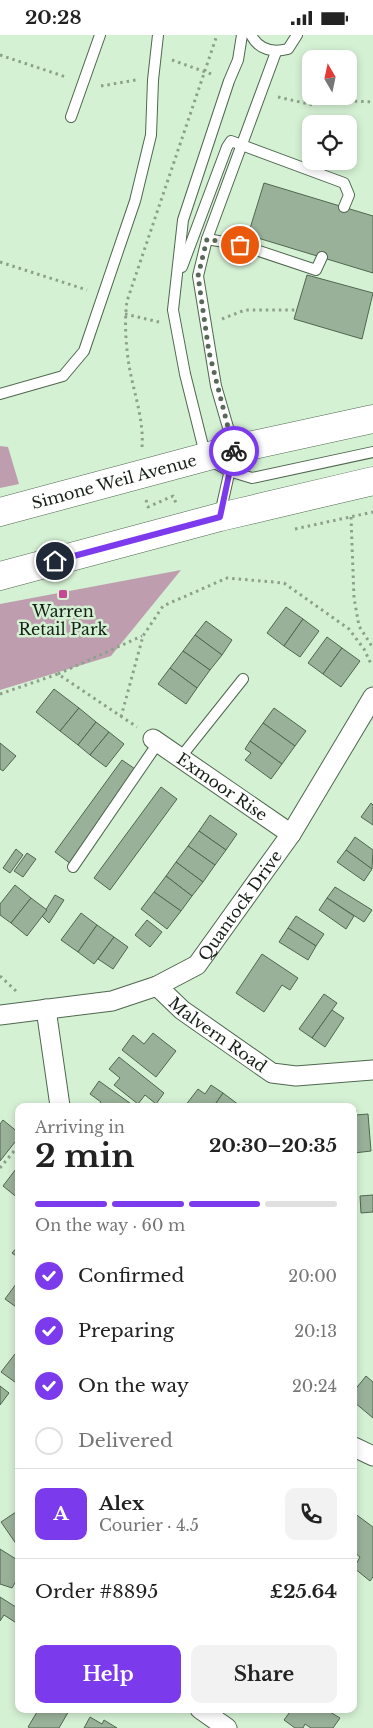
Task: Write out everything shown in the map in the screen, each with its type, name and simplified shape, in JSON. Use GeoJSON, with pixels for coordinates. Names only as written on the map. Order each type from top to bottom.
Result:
{"type":"FeatureCollection","features":[{"type":"Feature","properties":{"kind":"highway","name":"Simone Weil Avenue"},"geometry":{"type":"LineString","coordinates":[[0,512],[206,458],[232,460],[373,419]]}},
{"type":"Feature","properties":{"kind":"highway"},"geometry":{"type":"LineString","coordinates":[[0,575],[220,517],[373,481]]}},
{"type":"Feature","properties":{"kind":"street","name":"Quantock Drive"},"geometry":{"type":"LineString","coordinates":[[0,1015],[112,1001],[157,985],[197,965],[290,834],[373,697]]}},
{"type":"Feature","properties":{"kind":"street","name":"Exmoor Rise"},"geometry":{"type":"LineString","coordinates":[[151,737],[290,834]]}},
{"type":"Feature","properties":{"kind":"street","name":"Malvern Road"},"geometry":{"type":"LineString","coordinates":[[157,985],[182,1010],[272,1073],[296,1076],[373,1071]]}},
{"type":"Feature","properties":{"kind":"street"},"geometry":{"type":"LineString","coordinates":[[46,1009],[60,1103]]}},
{"type":"Feature","properties":{"kind":"street"},"geometry":{"type":"LineString","coordinates":[[357,1448],[373,1456]]}},
{"type":"Feature","properties":{"kind":"street"},"geometry":{"type":"LineString","coordinates":[[206,1713],[227,1728]]}},
{"type":"Feature","properties":{"kind":"lane"},"geometry":{"type":"LineString","coordinates":[[71,117],[100,35]]}},
{"type":"Feature","properties":{"kind":"lane"},"geometry":{"type":"LineString","coordinates":[[0,393],[63,376],[84,351],[101,295],[135,201],[151,135],[153,80],[158,35]]}},
{"type":"Feature","properties":{"kind":"lane"},"geometry":{"type":"LineString","coordinates":[[156,55],[166,35]]}},
{"type":"Feature","properties":{"kind":"lane"},"geometry":{"type":"LineString","coordinates":[[206,458],[188,392],[173,310],[183,220],[229,81],[238,60],[242,35]]}},
{"type":"Feature","properties":{"kind":"lane"},"geometry":{"type":"LineString","coordinates":[[251,35],[260,47],[276,52],[288,49],[297,35]]}},
{"type":"Feature","properties":{"kind":"lane"},"geometry":{"type":"LineString","coordinates":[[220,517],[232,460],[215,378],[198,276],[207,239],[276,52]]}},
{"type":"Feature","properties":{"kind":"lane"},"geometry":{"type":"LineString","coordinates":[[178,277],[227,147],[231,141],[344,183],[349,195],[344,207]]}},
{"type":"Feature","properties":{"kind":"lane"},"geometry":{"type":"LineString","coordinates":[[207,239],[240,245],[316,269],[322,257]]}},
{"type":"Feature","properties":{"kind":"lane"},"geometry":{"type":"LineString","coordinates":[[232,460],[252,478],[373,452]]}},
{"type":"Feature","properties":{"kind":"lane"},"geometry":{"type":"LineString","coordinates":[[180,757],[243,679]]}},
{"type":"Feature","properties":{"kind":"lane"},"geometry":{"type":"LineString","coordinates":[[73,867],[151,737]]}},
{"type":"Feature","properties":{"kind":"path"},"geometry":{"type":"LineString","coordinates":[[130,369],[125,314],[127,301],[217,35]]}},
{"type":"Feature","properties":{"kind":"path"},"geometry":{"type":"LineString","coordinates":[[0,55],[99,87],[139,79]]}},
{"type":"Feature","properties":{"kind":"path"},"geometry":{"type":"LineString","coordinates":[[156,55],[205,72]]}},
{"type":"Feature","properties":{"kind":"path"},"geometry":{"type":"LineString","coordinates":[[262,93],[302,102]]}},
{"type":"Feature","properties":{"kind":"path"},"geometry":{"type":"LineString","coordinates":[[358,101],[373,102]]}},
{"type":"Feature","properties":{"kind":"path"},"geometry":{"type":"LineString","coordinates":[[0,262],[101,295]]}},
{"type":"Feature","properties":{"kind":"path"},"geometry":{"type":"LineString","coordinates":[[351,517],[354,598],[359,626],[373,649]]}},
{"type":"Feature","properties":{"kind":"path"},"geometry":{"type":"LineString","coordinates":[[120,717],[143,636],[163,606],[227,578],[284,583],[350,629],[364,649],[371,664]]}},
{"type":"Feature","properties":{"kind":"path"},"geometry":{"type":"LineString","coordinates":[[0,694],[58,674],[143,636]]}},
{"type":"Feature","properties":{"kind":"path"},"geometry":{"type":"LineString","coordinates":[[58,674],[151,737]]}},
{"type":"Feature","properties":{"kind":"path"},"geometry":{"type":"LineString","coordinates":[[0,976],[16,991]]}},
{"type":"Feature","properties":{"kind":"path"},"geometry":{"type":"LineString","coordinates":[[0,1168],[15,1150]]}},
{"type":"Feature","properties":{"kind":"shaded area"},"geometry":{"type":"Polygon","coordinates":[[[0,446],[8,447],[19,484],[0,488],[0,446]]]}},
{"type":"Feature","properties":{"kind":"shaded area"},"geometry":{"type":"Polygon","coordinates":[[[181,570],[111,656],[0,690],[0,604],[181,570]]]}},
{"type":"Feature","properties":{"kind":"building"},"geometry":{"type":"Polygon","coordinates":[[[264,183],[373,216],[373,273],[248,235],[264,183]]]}},
{"type":"Feature","properties":{"kind":"building"},"geometry":{"type":"Polygon","coordinates":[[[307,275],[373,293],[362,339],[294,319],[307,275]]]}},
{"type":"Feature","properties":{"kind":"building"},"geometry":{"type":"Polygon","coordinates":[[[286,607],[303,619],[284,646],[267,633],[286,607]]]}},
{"type":"Feature","properties":{"kind":"building"},"geometry":{"type":"Polygon","coordinates":[[[303,619],[319,631],[300,657],[284,646],[303,619]]]}},
{"type":"Feature","properties":{"kind":"building"},"geometry":{"type":"Polygon","coordinates":[[[206,621],[232,640],[222,655],[195,635],[206,621]]]}},
{"type":"Feature","properties":{"kind":"building"},"geometry":{"type":"Polygon","coordinates":[[[195,635],[222,655],[210,670],[183,651],[195,635]]]}},
{"type":"Feature","properties":{"kind":"building"},"geometry":{"type":"Polygon","coordinates":[[[327,637],[342,648],[323,674],[308,663],[327,637]]]}},
{"type":"Feature","properties":{"kind":"building"},"geometry":{"type":"Polygon","coordinates":[[[342,648],[360,661],[341,687],[323,674],[342,648]]]}},
{"type":"Feature","properties":{"kind":"building"},"geometry":{"type":"Polygon","coordinates":[[[183,651],[210,670],[197,688],[170,668],[183,651]]]}},
{"type":"Feature","properties":{"kind":"building"},"geometry":{"type":"Polygon","coordinates":[[[170,668],[197,688],[186,704],[158,684],[170,668]]]}},
{"type":"Feature","properties":{"kind":"building"},"geometry":{"type":"Polygon","coordinates":[[[54,689],[79,708],[60,731],[36,712],[54,689]]]}},
{"type":"Feature","properties":{"kind":"building"},"geometry":{"type":"Polygon","coordinates":[[[79,708],[96,722],[78,745],[60,731],[79,708]]]}},
{"type":"Feature","properties":{"kind":"building"},"geometry":{"type":"Polygon","coordinates":[[[274,708],[306,731],[295,746],[263,723],[274,708]]]}},
{"type":"Feature","properties":{"kind":"building"},"geometry":{"type":"Polygon","coordinates":[[[96,722],[109,732],[90,755],[78,745],[96,722]]]}},
{"type":"Feature","properties":{"kind":"building"},"geometry":{"type":"Polygon","coordinates":[[[263,723],[295,746],[282,764],[250,741],[263,723]]]}},
{"type":"Feature","properties":{"kind":"building"},"geometry":{"type":"Polygon","coordinates":[[[109,732],[124,744],[106,767],[90,755],[109,732]]]}},
{"type":"Feature","properties":{"kind":"building"},"geometry":{"type":"Polygon","coordinates":[[[250,741],[282,764],[271,779],[245,760],[251,753],[245,749],[250,741]]]}},
{"type":"Feature","properties":{"kind":"building"},"geometry":{"type":"Polygon","coordinates":[[[0,743],[16,756],[3,771],[0,769],[0,743]]]}},
{"type":"Feature","properties":{"kind":"building"},"geometry":{"type":"Polygon","coordinates":[[[122,760],[138,771],[71,864],[55,852],[122,760]]]}},
{"type":"Feature","properties":{"kind":"building"},"geometry":{"type":"Polygon","coordinates":[[[161,787],[177,799],[110,890],[94,878],[161,787]]]}},
{"type":"Feature","properties":{"kind":"building"},"geometry":{"type":"Polygon","coordinates":[[[371,803],[373,805],[373,825],[361,817],[371,803]]]}},
{"type":"Feature","properties":{"kind":"building"},"geometry":{"type":"Polygon","coordinates":[[[210,815],[237,834],[226,850],[199,831],[210,815]]]}},
{"type":"Feature","properties":{"kind":"building"},"geometry":{"type":"Polygon","coordinates":[[[199,831],[226,850],[215,865],[188,846],[199,831]]]}},
{"type":"Feature","properties":{"kind":"building"},"geometry":{"type":"Polygon","coordinates":[[[355,837],[373,850],[372,869],[346,850],[355,837]]]}},
{"type":"Feature","properties":{"kind":"building"},"geometry":{"type":"Polygon","coordinates":[[[188,846],[215,865],[203,882],[176,862],[188,846]]]}},
{"type":"Feature","properties":{"kind":"building"},"geometry":{"type":"Polygon","coordinates":[[[16,849],[23,855],[10,873],[3,868],[16,849]]]}},
{"type":"Feature","properties":{"kind":"building"},"geometry":{"type":"Polygon","coordinates":[[[346,850],[372,869],[364,881],[337,862],[346,850]]]}},
{"type":"Feature","properties":{"kind":"building"},"geometry":{"type":"Polygon","coordinates":[[[27,853],[36,859],[23,877],[14,871],[27,853]]]}},
{"type":"Feature","properties":{"kind":"building"},"geometry":{"type":"Polygon","coordinates":[[[176,862],[203,882],[192,896],[166,876],[176,862]]]}},
{"type":"Feature","properties":{"kind":"building"},"geometry":{"type":"Polygon","coordinates":[[[166,876],[192,896],[181,911],[154,892],[166,876]]]}},
{"type":"Feature","properties":{"kind":"building"},"geometry":{"type":"Polygon","coordinates":[[[15,885],[31,898],[11,923],[0,915],[0,904],[15,885]]]}},
{"type":"Feature","properties":{"kind":"building"},"geometry":{"type":"Polygon","coordinates":[[[335,887],[372,910],[364,922],[327,898],[335,887]]]}},
{"type":"Feature","properties":{"kind":"building"},"geometry":{"type":"Polygon","coordinates":[[[154,892],[181,911],[167,929],[141,909],[154,892]]]}},
{"type":"Feature","properties":{"kind":"building"},"geometry":{"type":"Polygon","coordinates":[[[55,895],[64,900],[49,923],[42,916],[55,895]]]}},
{"type":"Feature","properties":{"kind":"building"},"geometry":{"type":"Polygon","coordinates":[[[31,898],[47,910],[27,936],[11,923],[31,898]]]}},
{"type":"Feature","properties":{"kind":"building"},"geometry":{"type":"Polygon","coordinates":[[[327,898],[354,916],[346,929],[319,910],[327,898]]]}},
{"type":"Feature","properties":{"kind":"building"},"geometry":{"type":"Polygon","coordinates":[[[81,913],[97,925],[78,952],[61,940],[81,913]]]}},
{"type":"Feature","properties":{"kind":"building"},"geometry":{"type":"Polygon","coordinates":[[[296,916],[324,934],[316,946],[288,928],[296,916]]]}},
{"type":"Feature","properties":{"kind":"building"},"geometry":{"type":"Polygon","coordinates":[[[147,920],[162,932],[150,947],[135,935],[147,920]]]}},
{"type":"Feature","properties":{"kind":"building"},"geometry":{"type":"Polygon","coordinates":[[[97,925],[114,937],[94,964],[78,952],[97,925]]]}},
{"type":"Feature","properties":{"kind":"building"},"geometry":{"type":"Polygon","coordinates":[[[288,928],[316,946],[308,960],[279,942],[288,928]]]}},
{"type":"Feature","properties":{"kind":"building"},"geometry":{"type":"Polygon","coordinates":[[[114,937],[128,947],[113,969],[98,959],[114,937]]]}},
{"type":"Feature","properties":{"kind":"building"},"geometry":{"type":"Polygon","coordinates":[[[262,954],[298,978],[290,990],[282,985],[264,1012],[236,993],[262,954]]]}},
{"type":"Feature","properties":{"kind":"building"},"geometry":{"type":"Polygon","coordinates":[[[324,994],[337,1003],[312,1038],[299,1029],[324,994]]]}},
{"type":"Feature","properties":{"kind":"building"},"geometry":{"type":"Polygon","coordinates":[[[332,1010],[344,1018],[325,1047],[312,1038],[332,1010]]]}},
{"type":"Feature","properties":{"kind":"building"},"geometry":{"type":"Polygon","coordinates":[[[153,1033],[176,1051],[156,1077],[122,1050],[133,1035],[144,1044],[153,1033]]]}},
{"type":"Feature","properties":{"kind":"building"},"geometry":{"type":"Polygon","coordinates":[[[119,1057],[164,1093],[157,1103],[145,1095],[137,1103],[114,1085],[120,1078],[109,1069],[119,1057]]]}},
{"type":"Feature","properties":{"kind":"building"},"geometry":{"type":"Polygon","coordinates":[[[99,1081],[130,1103],[100,1103],[90,1094],[99,1081]]]}},
{"type":"Feature","properties":{"kind":"building"},"geometry":{"type":"Polygon","coordinates":[[[211,1085],[223,1093],[216,1103],[187,1103],[198,1089],[205,1094],[211,1085]]]}},
{"type":"Feature","properties":{"kind":"building"},"geometry":{"type":"Polygon","coordinates":[[[223,1093],[236,1103],[216,1103],[223,1093]]]}},
{"type":"Feature","properties":{"kind":"building"},"geometry":{"type":"Polygon","coordinates":[[[368,1114],[371,1151],[357,1153],[357,1115],[368,1114]]]}},
{"type":"Feature","properties":{"kind":"building"},"geometry":{"type":"Polygon","coordinates":[[[3,1120],[15,1130],[15,1142],[0,1161],[0,1124],[3,1120]]]}},
{"type":"Feature","properties":{"kind":"building"},"geometry":{"type":"Polygon","coordinates":[[[15,1170],[15,1196],[3,1186],[15,1170]]]}},
{"type":"Feature","properties":{"kind":"building"},"geometry":{"type":"Polygon","coordinates":[[[373,1195],[373,1212],[361,1213],[360,1196],[373,1195]]]}},
{"type":"Feature","properties":{"kind":"building"},"geometry":{"type":"Polygon","coordinates":[[[15,1285],[15,1306],[5,1299],[15,1285]]]}},
{"type":"Feature","properties":{"kind":"building"},"geometry":{"type":"Polygon","coordinates":[[[15,1354],[15,1382],[1,1372],[15,1354]]]}},
{"type":"Feature","properties":{"kind":"building"},"geometry":{"type":"Polygon","coordinates":[[[366,1376],[373,1382],[373,1418],[357,1405],[357,1387],[366,1376]]]}},
{"type":"Feature","properties":{"kind":"building"},"geometry":{"type":"Polygon","coordinates":[[[0,1386],[9,1393],[0,1405],[0,1386]]]}},
{"type":"Feature","properties":{"kind":"building"},"geometry":{"type":"Polygon","coordinates":[[[15,1513],[15,1542],[1,1522],[15,1513]]]}},
{"type":"Feature","properties":{"kind":"building"},"geometry":{"type":"Polygon","coordinates":[[[357,1515],[373,1527],[373,1577],[370,1581],[357,1570],[357,1562],[360,1557],[357,1554],[357,1515]]]}},
{"type":"Feature","properties":{"kind":"building"},"geometry":{"type":"Polygon","coordinates":[[[0,1549],[15,1558],[15,1583],[12,1588],[0,1584],[0,1549]]]}},
{"type":"Feature","properties":{"kind":"building"},"geometry":{"type":"Polygon","coordinates":[[[0,1597],[15,1606],[15,1622],[4,1615],[0,1621],[0,1597]]]}},
{"type":"Feature","properties":{"kind":"building"},"geometry":{"type":"Polygon","coordinates":[[[36,1713],[68,1713],[59,1728],[28,1727],[36,1713]]]}},
{"type":"Feature","properties":{"kind":"building"},"geometry":{"type":"Polygon","coordinates":[[[289,1713],[332,1713],[340,1718],[333,1728],[311,1728],[305,1724],[303,1728],[295,1728],[284,1720],[289,1713]]]}},
{"type":"Feature","properties":{"kind":"building"},"geometry":{"type":"Polygon","coordinates":[[[90,1717],[102,1724],[104,1720],[117,1728],[84,1728],[90,1717]]]}},
{"type":"Feature","properties":{"kind":"way so far"},"geometry":{"type":"LineString","coordinates":[[234,451],[216,386],[209,352],[198,276],[207,239],[240,245]]}},
{"type":"Feature","properties":{"kind":"place","name":"Warren Retail Park"},"geometry":{"type":"Point","coordinates":[63,594]}},
{"type":"Feature","properties":{"kind":"route"},"geometry":{"type":"LineString","coordinates":[[55,561],[220,517],[234,451]]}}]}
